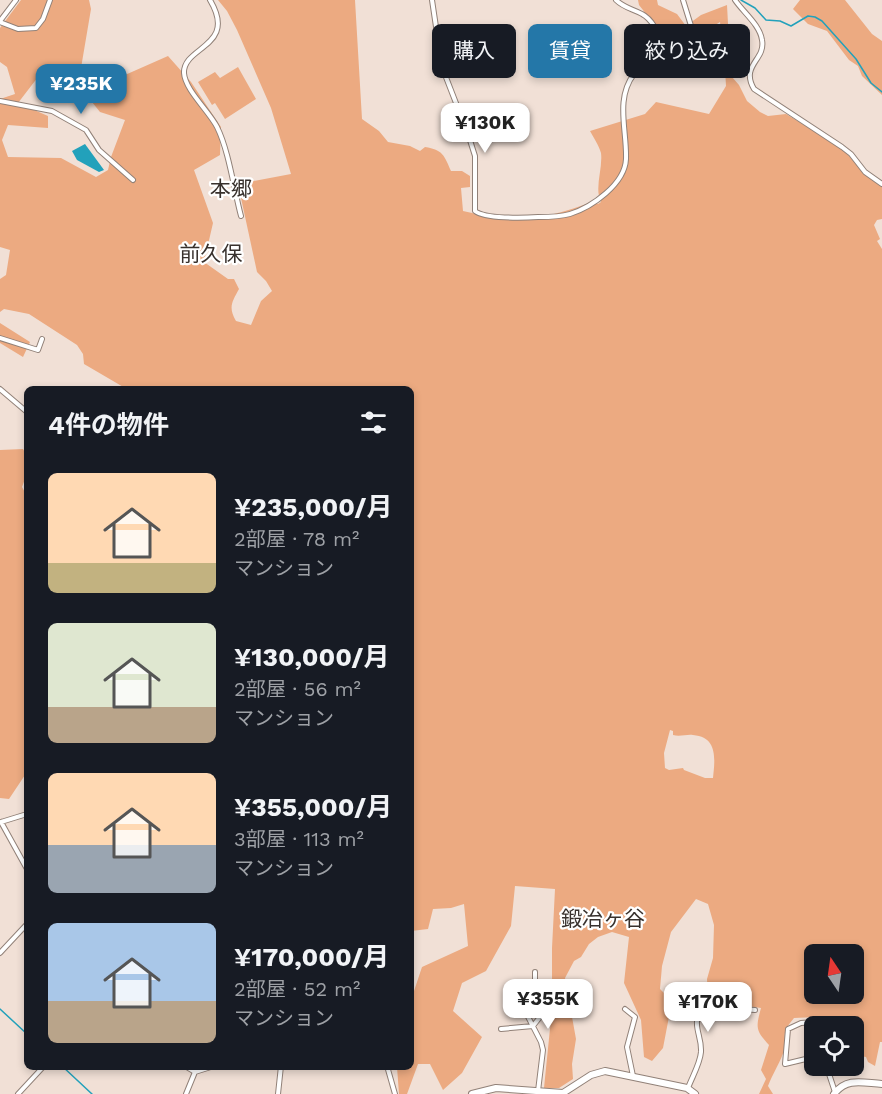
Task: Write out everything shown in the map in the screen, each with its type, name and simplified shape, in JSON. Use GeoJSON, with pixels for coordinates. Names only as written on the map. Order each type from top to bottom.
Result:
{"type":"FeatureCollection","features":[{"type":"Feature","properties":{"kind":"street"},"geometry":{"type":"LineString","coordinates":[[16,0],[0,21],[18,29],[36,28],[43,19],[50,0]]}},
{"type":"Feature","properties":{"kind":"street"},"geometry":{"type":"LineString","coordinates":[[210,0],[217,19],[217,33],[187,63],[184,74],[186,83],[210,114],[219,130],[241,216]]}},
{"type":"Feature","properties":{"kind":"street"},"geometry":{"type":"LineString","coordinates":[[432,0],[442,67],[475,156],[473,208],[478,213],[508,217],[555,217],[569,214],[599,200],[612,188],[626,161],[623,132],[625,91],[632,78]]}},
{"type":"Feature","properties":{"kind":"street"},"geometry":{"type":"LineString","coordinates":[[616,0],[622,6],[641,13],[651,24]]}},
{"type":"Feature","properties":{"kind":"street"},"geometry":{"type":"LineString","coordinates":[[683,0],[690,24]]}},
{"type":"Feature","properties":{"kind":"street"},"geometry":{"type":"LineString","coordinates":[[735,0],[761,35],[762,48],[749,73],[754,89],[842,147],[865,171],[882,184]]}},
{"type":"Feature","properties":{"kind":"street"},"geometry":{"type":"LineString","coordinates":[[0,101],[52,111],[86,130],[99,150],[133,180]]}},
{"type":"Feature","properties":{"kind":"street"},"geometry":{"type":"LineString","coordinates":[[0,338],[38,350],[42,339]]}},
{"type":"Feature","properties":{"kind":"street"},"geometry":{"type":"LineString","coordinates":[[0,389],[24,409]]}},
{"type":"Feature","properties":{"kind":"street"},"geometry":{"type":"LineString","coordinates":[[24,815],[0,822],[24,863]]}},
{"type":"Feature","properties":{"kind":"street"},"geometry":{"type":"LineString","coordinates":[[0,953],[24,927]]}},
{"type":"Feature","properties":{"kind":"street"},"geometry":{"type":"LineString","coordinates":[[535,972],[535,979],[523,1007],[543,1050],[538,1092]]}},
{"type":"Feature","properties":{"kind":"street"},"geometry":{"type":"LineString","coordinates":[[687,1089],[700,1056],[696,1021],[703,1006],[755,1010]]}},
{"type":"Feature","properties":{"kind":"street"},"geometry":{"type":"LineString","coordinates":[[501,1029],[533,1026],[544,1008]]}},
{"type":"Feature","properties":{"kind":"street"},"geometry":{"type":"LineString","coordinates":[[625,1009],[635,1017],[627,1047],[634,1077]]}},
{"type":"Feature","properties":{"kind":"street"},"geometry":{"type":"LineString","coordinates":[[804,1023],[788,1029],[788,1055],[785,1064],[804,1059]]}},
{"type":"Feature","properties":{"kind":"street"},"geometry":{"type":"LineString","coordinates":[[18,1094],[40,1070]]}},
{"type":"Feature","properties":{"kind":"street"},"geometry":{"type":"LineString","coordinates":[[192,1070],[195,1072],[201,1070]]}},
{"type":"Feature","properties":{"kind":"street"},"geometry":{"type":"LineString","coordinates":[[278,1094],[281,1070]]}},
{"type":"Feature","properties":{"kind":"street"},"geometry":{"type":"LineString","coordinates":[[388,1070],[395,1094]]}},
{"type":"Feature","properties":{"kind":"street"},"geometry":{"type":"LineString","coordinates":[[186,1094],[195,1072]]}},
{"type":"Feature","properties":{"kind":"street"},"geometry":{"type":"LineString","coordinates":[[472,1094],[496,1088],[563,1093],[591,1075],[600,1072],[687,1089],[695,1094]]}},
{"type":"Feature","properties":{"kind":"street"},"geometry":{"type":"LineString","coordinates":[[830,1076],[835,1093]]}},
{"type":"Feature","properties":{"kind":"street"},"geometry":{"type":"LineString","coordinates":[[835,1093],[839,1087],[856,1081],[882,1084]]}},
{"type":"Feature","properties":{"kind":"shaded area"},"geometry":{"type":"Polygon","coordinates":[[[21,0],[89,0],[91,9],[81,68],[65,68],[70,79],[100,86],[168,56],[191,82],[221,127],[220,155],[194,170],[213,223],[204,262],[228,279],[234,279],[239,289],[234,298],[232,312],[236,321],[251,325],[261,301],[272,291],[257,272],[238,184],[291,174],[271,108],[237,30],[218,0],[355,0],[362,119],[379,131],[388,142],[410,146],[420,151],[425,147],[436,150],[444,157],[451,171],[462,171],[470,176],[470,187],[461,188],[463,211],[498,217],[529,218],[561,212],[594,201],[598,204],[601,202],[598,185],[601,153],[590,131],[645,114],[656,102],[709,114],[726,86],[726,78],[733,78],[747,101],[760,112],[768,116],[786,114],[844,150],[865,174],[882,187],[882,219],[877,220],[874,225],[880,239],[877,241],[882,249],[882,1042],[880,1042],[875,1066],[864,1057],[864,1016],[794,1018],[785,1031],[783,1054],[768,1086],[773,1094],[759,1094],[766,1079],[761,1070],[769,1045],[761,1036],[758,1028],[761,1008],[708,1000],[707,979],[713,958],[714,925],[708,904],[696,899],[671,932],[662,966],[660,989],[672,1001],[663,1048],[652,1061],[644,1057],[641,1020],[624,983],[629,937],[612,932],[598,937],[589,944],[581,957],[574,961],[565,978],[576,1039],[572,1064],[573,1079],[559,1088],[544,1088],[552,1009],[555,889],[515,886],[511,926],[486,971],[462,983],[453,1011],[482,1037],[462,1073],[443,1090],[430,1064],[418,1064],[407,1094],[399,1094],[397,1070],[414,1070],[414,991],[422,967],[468,946],[464,904],[451,908],[433,909],[428,929],[414,931],[414,386],[122,386],[84,364],[83,354],[77,345],[29,314],[4,309],[0,312],[0,279],[6,275],[10,250],[0,247],[0,99],[15,94],[7,67],[0,62],[0,28],[21,0]],[[38,77],[18,103],[48,116],[48,128],[8,125],[2,140],[8,157],[61,158],[96,177],[108,170],[125,120],[100,112],[84,92],[65,92],[38,77]],[[670,730],[664,753],[665,768],[669,770],[683,768],[705,778],[713,778],[714,757],[711,744],[701,737],[673,735],[673,731],[670,730]]]}},
{"type":"Feature","properties":{"kind":"shaded area"},"geometry":{"type":"Polygon","coordinates":[[[638,0],[657,0],[658,5],[677,14],[684,24],[654,24],[639,5],[638,0]]]}},
{"type":"Feature","properties":{"kind":"shaded area"},"geometry":{"type":"Polygon","coordinates":[[[800,0],[845,0],[872,34],[882,41],[882,95],[862,76],[858,66],[849,60],[827,31],[808,24],[793,9],[800,0]]]}},
{"type":"Feature","properties":{"kind":"shaded area"},"geometry":{"type":"Polygon","coordinates":[[[727,5],[728,24],[720,24],[720,22],[689,24],[701,15],[727,5]]]}},
{"type":"Feature","properties":{"kind":"shaded area"},"geometry":{"type":"Polygon","coordinates":[[[238,67],[256,99],[225,119],[215,103],[212,105],[198,82],[215,72],[220,78],[238,67]]]}},
{"type":"Feature","properties":{"kind":"shaded area"},"geometry":{"type":"Polygon","coordinates":[[[0,323],[30,342],[23,357],[0,343],[0,323]]]}},
{"type":"Feature","properties":{"kind":"shaded area"},"geometry":{"type":"Polygon","coordinates":[[[23,449],[24,451],[22,487],[24,491],[24,776],[9,799],[0,798],[0,450],[23,449]]]}},
{"type":"Feature","properties":{"kind":"water"},"geometry":{"type":"Polygon","coordinates":[[[85,144],[104,170],[99,172],[77,160],[72,151],[85,144]]]}},
{"type":"Feature","properties":{"kind":"waterway"},"geometry":{"type":"LineString","coordinates":[[741,0],[755,8],[766,20],[780,21],[791,26],[808,16],[822,21],[856,59],[871,83],[882,92]]}},
{"type":"Feature","properties":{"kind":"waterway"},"geometry":{"type":"LineString","coordinates":[[0,1009],[24,1031]]}},
{"type":"Feature","properties":{"kind":"waterway"},"geometry":{"type":"LineString","coordinates":[[66,1070],[92,1094]]}},
{"type":"Feature","properties":{"kind":"district","name":"本郷"},"geometry":{"type":"Point","coordinates":[231,189]}},
{"type":"Feature","properties":{"kind":"district","name":"前久保"},"geometry":{"type":"Point","coordinates":[211,254]}},
{"type":"Feature","properties":{"kind":"district","name":"鍛冶ヶ谷"},"geometry":{"type":"Point","coordinates":[603,919]}}]}
